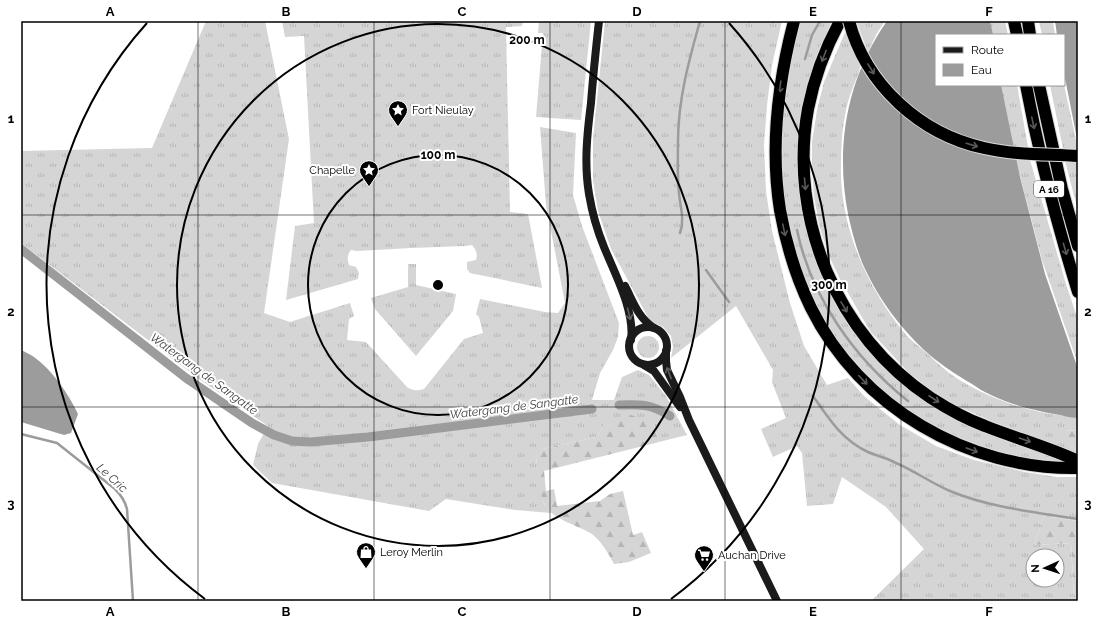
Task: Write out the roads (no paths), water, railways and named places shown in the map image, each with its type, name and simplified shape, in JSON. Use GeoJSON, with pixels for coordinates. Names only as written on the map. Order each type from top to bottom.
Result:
{"type":"FeatureCollection","features":[{"type":"Feature","properties":{"kind":"highway"},"geometry":{"type":"LineString","coordinates":[[794,21],[783,68],[778,108],[776,140],[777,183],[780,210],[790,256],[799,281],[818,320],[838,351],[856,373],[897,410],[922,427],[953,443],[1001,459],[1032,466],[1078,468]]}},
{"type":"Feature","properties":{"kind":"highway"},"geometry":{"type":"LineString","coordinates":[[840,21],[824,54],[811,95],[806,127],[804,162],[806,193],[815,241],[827,274],[840,299],[855,324],[871,344],[902,375],[930,398],[952,411],[984,426],[1044,447],[1078,461]]}},
{"type":"Feature","properties":{"kind":"highway"},"geometry":{"type":"LineString","coordinates":[[849,21],[863,56],[882,86],[906,111],[935,131],[985,149],[1008,152],[1078,156]]}},
{"type":"Feature","properties":{"kind":"highway"},"geometry":{"type":"LineString","coordinates":[[1014,21],[1017,34]]}},
{"type":"Feature","properties":{"kind":"highway"},"geometry":{"type":"LineString","coordinates":[[1028,21],[1030,34]]}},
{"type":"Feature","properties":{"kind":"highway","name":"A 16"},"geometry":{"type":"LineString","coordinates":[[1026,86],[1043,166],[1063,243],[1078,292]]}},
{"type":"Feature","properties":{"kind":"highway","name":"A 16"},"geometry":{"type":"LineString","coordinates":[[1039,86],[1062,189],[1078,246]]}},
{"type":"Feature","properties":{"kind":"main road"},"geometry":{"type":"LineString","coordinates":[[599,21],[587,138],[586,165],[594,218],[623,294],[630,317],[632,328],[630,350],[632,356],[657,374],[689,420]]}},
{"type":"Feature","properties":{"kind":"main road"},"geometry":{"type":"LineString","coordinates":[[612,264],[641,317],[665,338],[667,344],[667,370],[689,420],[777,601]]}},
{"type":"Feature","properties":{"kind":"main road"},"geometry":{"type":"LineString","coordinates":[[631,340],[634,334],[639,330],[646,328],[656,329]]}},
{"type":"Feature","properties":{"kind":"main road"},"geometry":{"type":"LineString","coordinates":[[644,364],[650,365],[656,363],[664,357],[666,351]]}},
{"type":"Feature","properties":{"kind":"water"},"geometry":{"type":"Polygon","coordinates":[[[887,21],[990,21],[993,34],[935,34],[935,86],[1001,86],[1020,177],[1045,274],[1078,369],[1078,418],[1022,407],[1006,402],[983,391],[947,368],[923,349],[898,321],[877,291],[862,262],[853,235],[844,189],[843,163],[844,138],[854,89],[862,66],[873,43],[887,21]]]}},
{"type":"Feature","properties":{"kind":"water"},"geometry":{"type":"Polygon","coordinates":[[[1055,21],[1078,21],[1078,144],[1065,78],[1065,34],[1057,34],[1055,21]]]}},
{"type":"Feature","properties":{"kind":"water"},"geometry":{"type":"Polygon","coordinates":[[[21,350],[34,357],[41,363],[70,398],[78,414],[71,433],[64,435],[21,422],[21,350]]]}},
{"type":"Feature","properties":{"kind":"waterway"},"geometry":{"type":"LineString","coordinates":[[680,233],[682,218],[678,187],[678,126],[688,65],[700,21]]}},
{"type":"Feature","properties":{"kind":"waterway"},"geometry":{"type":"LineString","coordinates":[[805,59],[812,35],[820,21]]}},
{"type":"Feature","properties":{"kind":"waterway"},"geometry":{"type":"LineString","coordinates":[[797,230],[813,279],[824,302],[838,324],[853,346],[870,366],[908,401]]}},
{"type":"Feature","properties":{"kind":"waterway","name":"Watergang de Sangatte"},"geometry":{"type":"LineString","coordinates":[[21,249],[186,378],[252,423],[274,435],[292,441],[310,442],[368,437],[592,409]]}},
{"type":"Feature","properties":{"kind":"waterway"},"geometry":{"type":"LineString","coordinates":[[706,270],[729,302]]}},
{"type":"Feature","properties":{"kind":"waterway"},"geometry":{"type":"LineString","coordinates":[[813,396],[843,435],[859,447],[903,466],[943,488],[981,502],[1029,512],[1078,519]]}},
{"type":"Feature","properties":{"kind":"waterway"},"geometry":{"type":"LineString","coordinates":[[619,405],[651,407],[670,416]]}},
{"type":"Feature","properties":{"kind":"waterway","name":"Le Cric"},"geometry":{"type":"LineString","coordinates":[[21,434],[57,443],[115,489],[121,496],[127,509],[133,601]]}},
{"type":"Feature","properties":{"kind":"place","name":"Fort Nieulay"},"geometry":{"type":"Point","coordinates":[398,127]}},
{"type":"Feature","properties":{"kind":"place","name":"Chapelle"},"geometry":{"type":"Point","coordinates":[369,187]}},
{"type":"Feature","properties":{"kind":"place","name":"Leroy Merlin"},"geometry":{"type":"Point","coordinates":[366,569]}},
{"type":"Feature","properties":{"kind":"place","name":"Auchan Drive"},"geometry":{"type":"Point","coordinates":[704,572]}}]}
